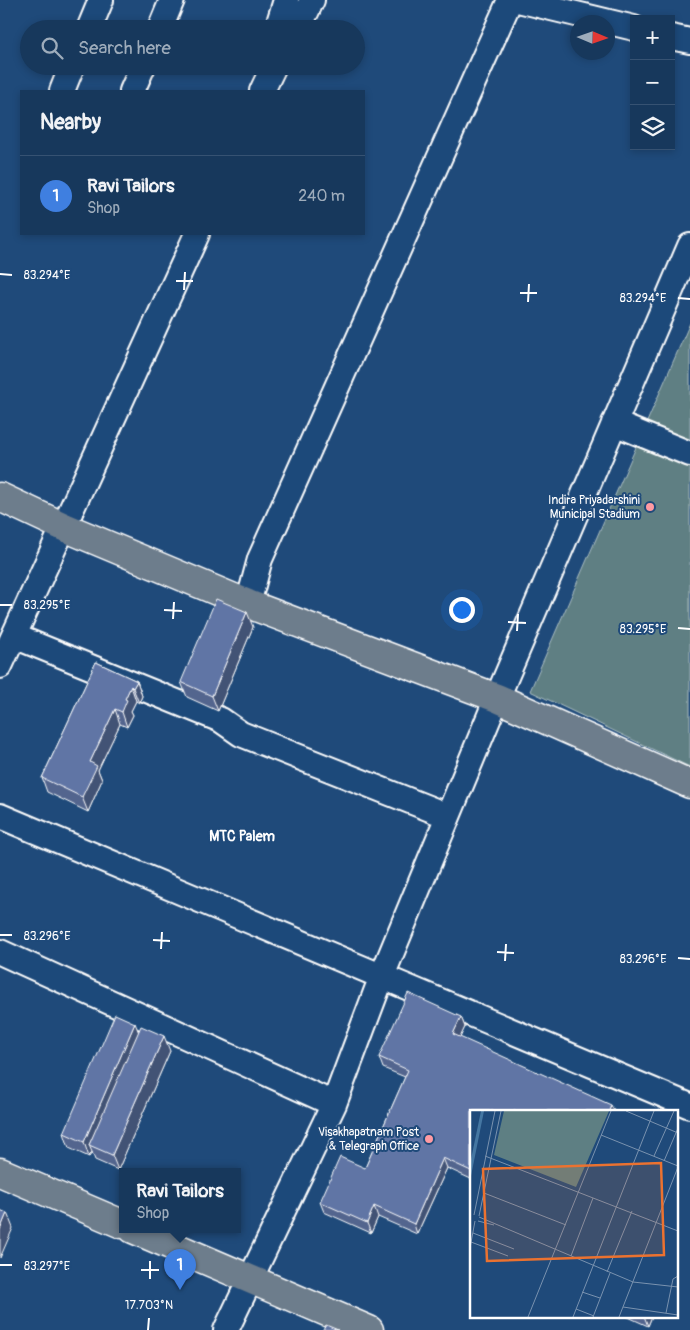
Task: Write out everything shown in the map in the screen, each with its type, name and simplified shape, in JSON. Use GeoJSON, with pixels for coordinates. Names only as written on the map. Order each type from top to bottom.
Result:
{"type":"FeatureCollection","features":[{"type":"Feature","properties":{"kind":"main road"},"geometry":{"type":"LineString","coordinates":[[0,497],[64,527],[248,604],[497,698],[690,784]]}},
{"type":"Feature","properties":{"kind":"main road"},"geometry":{"type":"LineString","coordinates":[[0,1172],[119,1223]]}},
{"type":"Feature","properties":{"kind":"main road"},"geometry":{"type":"LineString","coordinates":[[142,1233],[369,1330]]}},
{"type":"Feature","properties":{"kind":"street"},"geometry":{"type":"LineString","coordinates":[[92,20],[101,0]]}},
{"type":"Feature","properties":{"kind":"street"},"geometry":{"type":"LineString","coordinates":[[164,20],[172,0]]}},
{"type":"Feature","properties":{"kind":"street"},"geometry":{"type":"LineString","coordinates":[[280,20],[286,0]]}},
{"type":"Feature","properties":{"kind":"street"},"geometry":{"type":"LineString","coordinates":[[302,20],[312,0]]}},
{"type":"Feature","properties":{"kind":"street"},"geometry":{"type":"LineString","coordinates":[[248,604],[260,559],[510,0]]}},
{"type":"Feature","properties":{"kind":"street"},"geometry":{"type":"LineString","coordinates":[[518,0],[630,27]]}},
{"type":"Feature","properties":{"kind":"street"},"geometry":{"type":"LineString","coordinates":[[675,38],[690,41]]}},
{"type":"Feature","properties":{"kind":"street"},"geometry":{"type":"LineString","coordinates":[[62,90],[68,75]]}},
{"type":"Feature","properties":{"kind":"street"},"geometry":{"type":"LineString","coordinates":[[132,90],[139,75]]}},
{"type":"Feature","properties":{"kind":"street"},"geometry":{"type":"LineString","coordinates":[[262,90],[270,75]]}},
{"type":"Feature","properties":{"kind":"street"},"geometry":{"type":"LineString","coordinates":[[0,666],[197,235]]}},
{"type":"Feature","properties":{"kind":"street"},"geometry":{"type":"LineString","coordinates":[[226,1330],[334,1104],[382,976],[497,698],[614,423],[681,291],[690,246]]}},
{"type":"Feature","properties":{"kind":"street"},"geometry":{"type":"LineString","coordinates":[[614,423],[690,454]]}},
{"type":"Feature","properties":{"kind":"street"},"geometry":{"type":"LineString","coordinates":[[14,636],[221,720],[241,734],[448,816]]}},
{"type":"Feature","properties":{"kind":"street"},"geometry":{"type":"LineString","coordinates":[[0,816],[690,1106]]}},
{"type":"Feature","properties":{"kind":"street"},"geometry":{"type":"LineString","coordinates":[[0,952],[334,1104]]}},
{"type":"Feature","properties":{"kind":"green space","name":"Indira Priyadarshini Municipal Stadium"},"geometry":{"type":"Polygon","coordinates":[[[690,323],[690,767],[530,691],[690,323]]]}},
{"type":"Feature","properties":{"kind":"building"},"geometry":{"type":"Polygon","coordinates":[[[216,599],[247,612],[212,696],[181,682],[216,599]]]}},
{"type":"Feature","properties":{"kind":"building"},"geometry":{"type":"Polygon","coordinates":[[[96,662],[137,681],[133,688],[131,686],[122,712],[115,709],[90,762],[97,766],[82,797],[42,778],[96,662]]]}},
{"type":"Feature","properties":{"kind":"building","name":"Visakhapatnam Post & Telegraph Office"},"geometry":{"type":"Polygon","coordinates":[[[408,993],[461,1017],[453,1034],[611,1105],[609,1110],[470,1110],[470,1171],[443,1158],[414,1224],[374,1206],[367,1223],[320,1202],[340,1157],[365,1168],[408,1070],[379,1057],[408,993]]]}},
{"type":"Feature","properties":{"kind":"building"},"geometry":{"type":"Polygon","coordinates":[[[115,1014],[135,1023],[84,1142],[64,1133],[115,1014]]]}},
{"type":"Feature","properties":{"kind":"building"},"geometry":{"type":"Polygon","coordinates":[[[141,1026],[164,1036],[112,1155],[89,1145],[141,1026]]]}},
{"type":"Feature","properties":{"kind":"building"},"geometry":{"type":"Polygon","coordinates":[[[0,1210],[7,1213],[0,1230],[0,1210]]]}},
{"type":"Feature","properties":{"kind":"building"},"geometry":{"type":"Polygon","coordinates":[[[326,1325],[338,1330],[323,1330],[326,1325]]]}},
{"type":"Feature","properties":{"kind":"place","name":"Indira Priyadarshini Municipal Stadium"},"geometry":{"type":"Point","coordinates":[650,507]}},
{"type":"Feature","properties":{"kind":"place","name":"Visakhapatnam Post & Telegraph Office"},"geometry":{"type":"Point","coordinates":[429,1139]}},
{"type":"Feature","properties":{"kind":"place","name":"Ravi Tailors"},"geometry":{"type":"Point","coordinates":[180,1290]}},
{"type":"Feature","properties":{"kind":"district","name":"MTC Palem"},"geometry":{"type":"Point","coordinates":[242,836]}}]}
